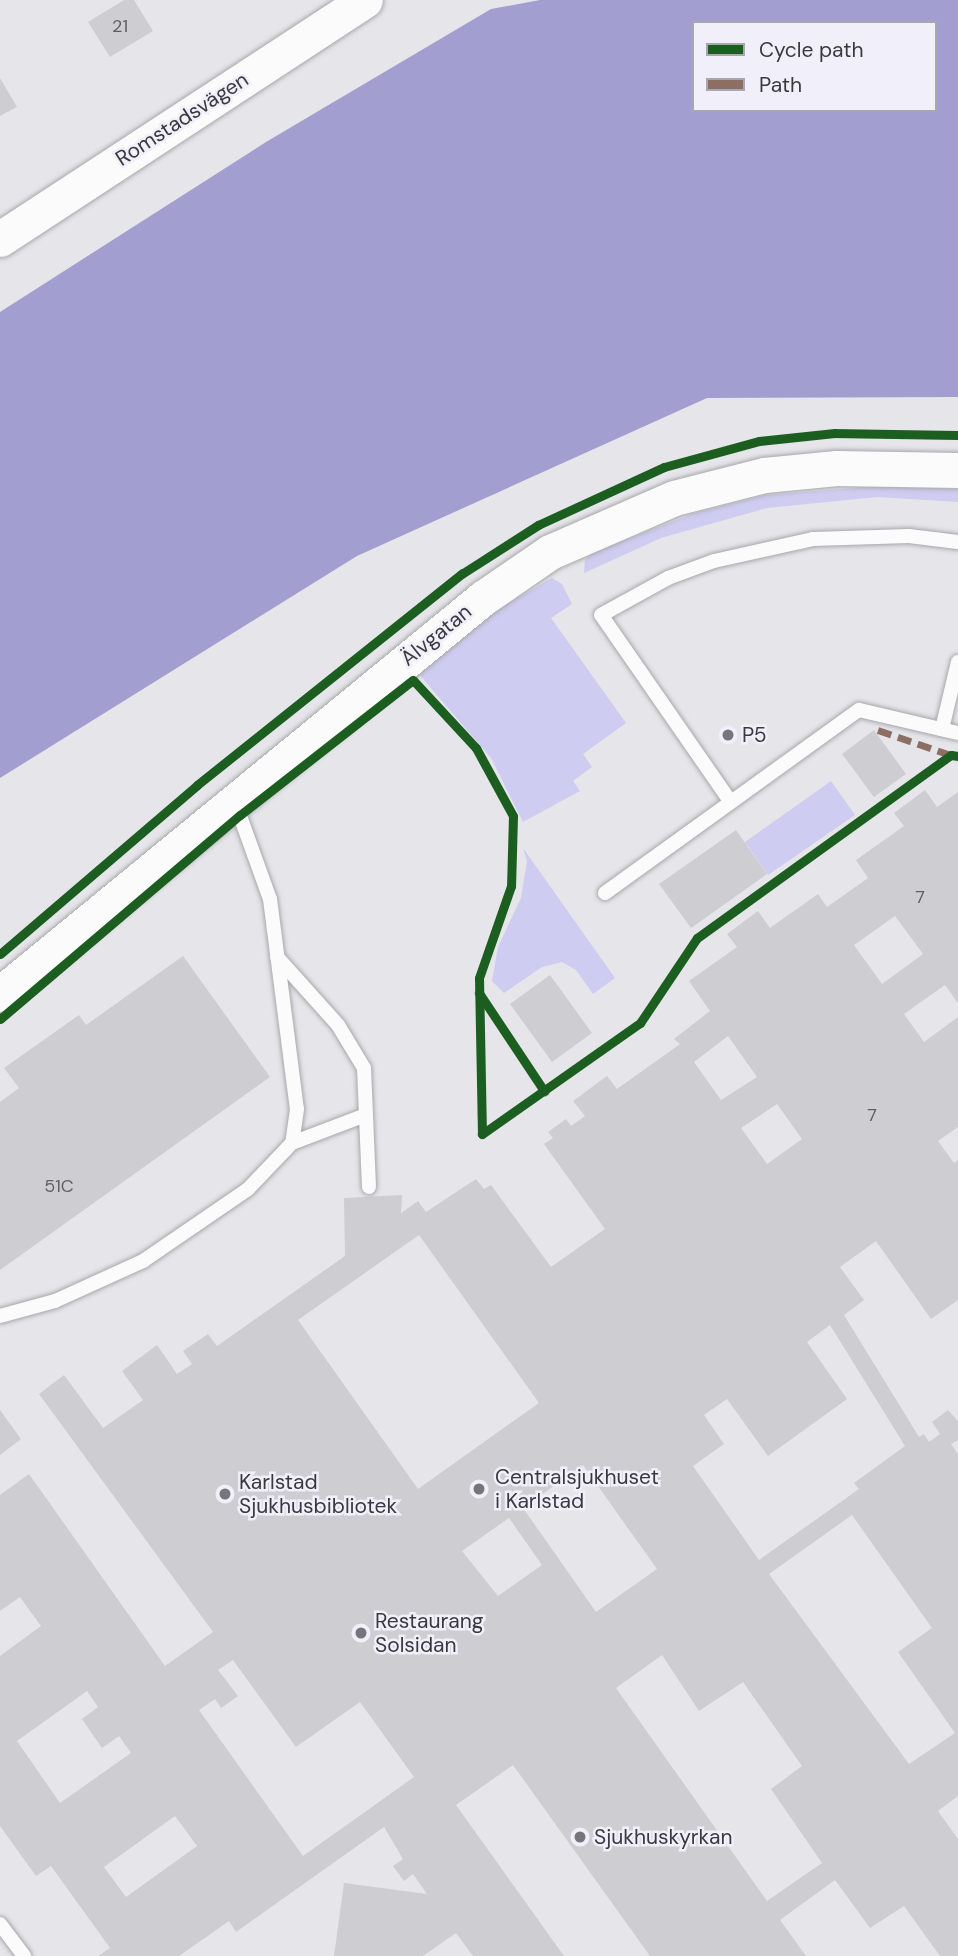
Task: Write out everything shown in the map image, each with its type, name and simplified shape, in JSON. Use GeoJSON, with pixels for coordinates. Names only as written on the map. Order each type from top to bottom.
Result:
{"type":"FeatureCollection","features":[{"type":"Feature","properties":{"kind":"street","name":"Romstadsvägen"},"geometry":{"type":"LineString","coordinates":[[0,239],[365,0]]}},
{"type":"Feature","properties":{"kind":"street","name":"Älvgatan"},"geometry":{"type":"LineString","coordinates":[[0,993],[233,798],[483,598],[550,552],[611,523],[674,498],[764,475],[837,467],[958,470]]}},
{"type":"Feature","properties":{"kind":"lane"},"geometry":{"type":"LineString","coordinates":[[730,801],[601,615],[668,578],[714,561],[813,538],[909,536],[958,542]]}},
{"type":"Feature","properties":{"kind":"lane"},"geometry":{"type":"LineString","coordinates":[[942,729],[958,662]]}},
{"type":"Feature","properties":{"kind":"lane"},"geometry":{"type":"LineString","coordinates":[[606,892],[859,710],[958,733]]}},
{"type":"Feature","properties":{"kind":"lane"},"geometry":{"type":"LineString","coordinates":[[233,798],[270,899],[297,1109],[292,1143]]}},
{"type":"Feature","properties":{"kind":"lane"},"geometry":{"type":"LineString","coordinates":[[277,957],[355,1049],[366,1084],[363,1116],[369,1187]]}},
{"type":"Feature","properties":{"kind":"lane"},"geometry":{"type":"LineString","coordinates":[[0,1316],[55,1301],[143,1261],[248,1189],[292,1143],[363,1116]]}},
{"type":"Feature","properties":{"kind":"lane"},"geometry":{"type":"LineString","coordinates":[[0,1924],[24,1956]]}},
{"type":"Feature","properties":{"kind":"shaded area"},"geometry":{"type":"Polygon","coordinates":[[[540,0],[958,0],[958,397],[707,398],[357,556],[0,778],[0,312],[266,142],[491,9],[540,0]]]}},
{"type":"Feature","properties":{"kind":"shaded area"},"geometry":{"type":"Polygon","coordinates":[[[891,485],[958,489],[958,502],[877,497],[767,508],[661,538],[584,573],[585,560],[593,552],[695,513],[765,495],[891,485]]]}},
{"type":"Feature","properties":{"kind":"shaded area"},"geometry":{"type":"Polygon","coordinates":[[[552,578],[562,584],[572,604],[551,618],[626,723],[583,754],[592,767],[573,781],[580,791],[523,822],[491,758],[418,673],[495,611],[552,578]]]}},
{"type":"Feature","properties":{"kind":"shaded area"},"geometry":{"type":"Polygon","coordinates":[[[831,781],[855,815],[768,875],[745,842],[831,781]]]}},
{"type":"Feature","properties":{"kind":"shaded area"},"geometry":{"type":"Polygon","coordinates":[[[523,848],[615,978],[593,994],[576,970],[562,962],[542,967],[504,993],[492,981],[498,947],[521,898],[527,861],[523,848]]]}},
{"type":"Feature","properties":{"kind":"building"},"geometry":{"type":"Polygon","coordinates":[[[124,0],[134,0],[153,31],[110,57],[88,22],[124,0]]]}},
{"type":"Feature","properties":{"kind":"building"},"geometry":{"type":"Polygon","coordinates":[[[0,78],[17,107],[0,116],[0,78]]]}},
{"type":"Feature","properties":{"kind":"building"},"geometry":{"type":"Polygon","coordinates":[[[874,730],[906,774],[874,797],[842,754],[874,730]]]}},
{"type":"Feature","properties":{"kind":"building"},"geometry":{"type":"Polygon","coordinates":[[[925,790],[937,807],[958,792],[958,1003],[945,985],[904,1014],[924,1042],[958,1017],[958,1127],[938,1141],[954,1163],[958,1160],[958,1300],[931,1319],[876,1241],[840,1267],[864,1300],[844,1315],[919,1437],[924,1434],[929,1442],[940,1434],[932,1422],[948,1410],[958,1421],[958,1440],[951,1444],[958,1454],[958,1796],[938,1811],[958,1839],[958,1956],[940,1956],[904,1906],[870,1928],[835,1880],[780,1920],[806,1956],[650,1956],[513,1765],[456,1805],[564,1956],[473,1956],[456,1933],[423,1956],[334,1956],[344,1883],[427,1894],[413,1874],[404,1881],[393,1866],[403,1859],[384,1827],[236,1932],[229,1921],[179,1956],[98,1956],[110,1948],[51,1866],[36,1876],[0,1826],[0,1656],[41,1626],[20,1597],[0,1611],[0,1495],[29,1474],[165,1666],[213,1632],[39,1394],[64,1375],[103,1428],[143,1400],[122,1371],[157,1345],[177,1374],[192,1364],[183,1351],[208,1334],[217,1346],[345,1256],[344,1198],[402,1195],[401,1213],[418,1201],[426,1212],[476,1179],[484,1189],[491,1185],[551,1267],[605,1229],[544,1144],[553,1138],[548,1132],[566,1119],[571,1126],[585,1116],[573,1101],[607,1076],[617,1089],[680,1044],[674,1039],[710,1011],[689,981],[737,947],[727,934],[758,911],[770,928],[818,894],[827,907],[868,878],[856,860],[904,826],[894,813],[925,790]],[[895,916],[854,945],[882,984],[923,954],[895,916]],[[728,1036],[694,1062],[721,1100],[757,1077],[728,1036]],[[777,1104],[741,1128],[767,1164],[802,1139],[777,1104]],[[419,1235],[298,1320],[418,1489],[539,1403],[419,1235]],[[830,1325],[807,1342],[847,1399],[768,1456],[727,1399],[704,1415],[724,1444],[693,1466],[759,1560],[859,1489],[854,1483],[905,1446],[830,1325]],[[583,1465],[523,1508],[596,1612],[657,1569],[583,1465]],[[852,1515],[769,1574],[909,1764],[955,1733],[898,1652],[932,1628],[852,1515]],[[509,1518],[462,1551],[498,1596],[542,1565],[509,1518]],[[662,1655],[616,1688],[767,1901],[822,1863],[771,1789],[802,1766],[743,1682],[699,1711],[662,1655]],[[233,1660],[218,1670],[238,1696],[221,1708],[215,1699],[199,1710],[303,1856],[414,1777],[360,1702],[296,1747],[233,1660]],[[87,1691],[17,1741],[60,1803],[131,1753],[119,1736],[102,1748],[82,1719],[98,1707],[87,1691]],[[175,1816],[104,1867],[126,1897],[197,1846],[175,1816]]]}},
{"type":"Feature","properties":{"kind":"building"},"geometry":{"type":"Polygon","coordinates":[[[736,830],[767,874],[691,928],[659,884],[736,830]]]}},
{"type":"Feature","properties":{"kind":"building"},"geometry":{"type":"Polygon","coordinates":[[[183,956],[270,1077],[0,1270],[0,1102],[19,1088],[4,1068],[79,1015],[86,1025],[183,956]]]}},
{"type":"Feature","properties":{"kind":"building"},"geometry":{"type":"Polygon","coordinates":[[[550,975],[592,1033],[552,1062],[510,1004],[550,975]]]}},
{"type":"Feature","properties":{"kind":"building"},"geometry":{"type":"Polygon","coordinates":[[[0,1410],[21,1439],[0,1455],[0,1410]]]}},
{"type":"Feature","properties":{"kind":"marked path"},"geometry":{"type":"LineString","coordinates":[[878,730],[951,755]]}},
{"type":"Feature","properties":{"kind":"cycle path"},"geometry":{"type":"LineString","coordinates":[[0,954],[197,785],[463,573],[538,525],[664,467],[759,441],[835,433],[958,435]]}},
{"type":"Feature","properties":{"kind":"cycle path"},"geometry":{"type":"LineString","coordinates":[[0,1019],[240,815],[413,680],[476,748],[513,816],[511,886],[479,978],[482,1134]]}},
{"type":"Feature","properties":{"kind":"cycle path"},"geometry":{"type":"LineString","coordinates":[[482,1134],[640,1023],[697,938],[951,755],[958,756]]}},
{"type":"Feature","properties":{"kind":"cycle path"},"geometry":{"type":"LineString","coordinates":[[479,993],[544,1091]]}},
{"type":"Feature","properties":{"kind":"place","name":"P5"},"geometry":{"type":"Point","coordinates":[728,735]}},
{"type":"Feature","properties":{"kind":"place","name":"Centralsjukhuset i Karlstad"},"geometry":{"type":"Point","coordinates":[479,1489]}},
{"type":"Feature","properties":{"kind":"place","name":"Karlstad Sjukhusbibliotek"},"geometry":{"type":"Point","coordinates":[225,1494]}},
{"type":"Feature","properties":{"kind":"place","name":"Restaurang Solsidan"},"geometry":{"type":"Point","coordinates":[361,1633]}},
{"type":"Feature","properties":{"kind":"place","name":"Sjukhuskyrkan"},"geometry":{"type":"Point","coordinates":[580,1837]}}]}
